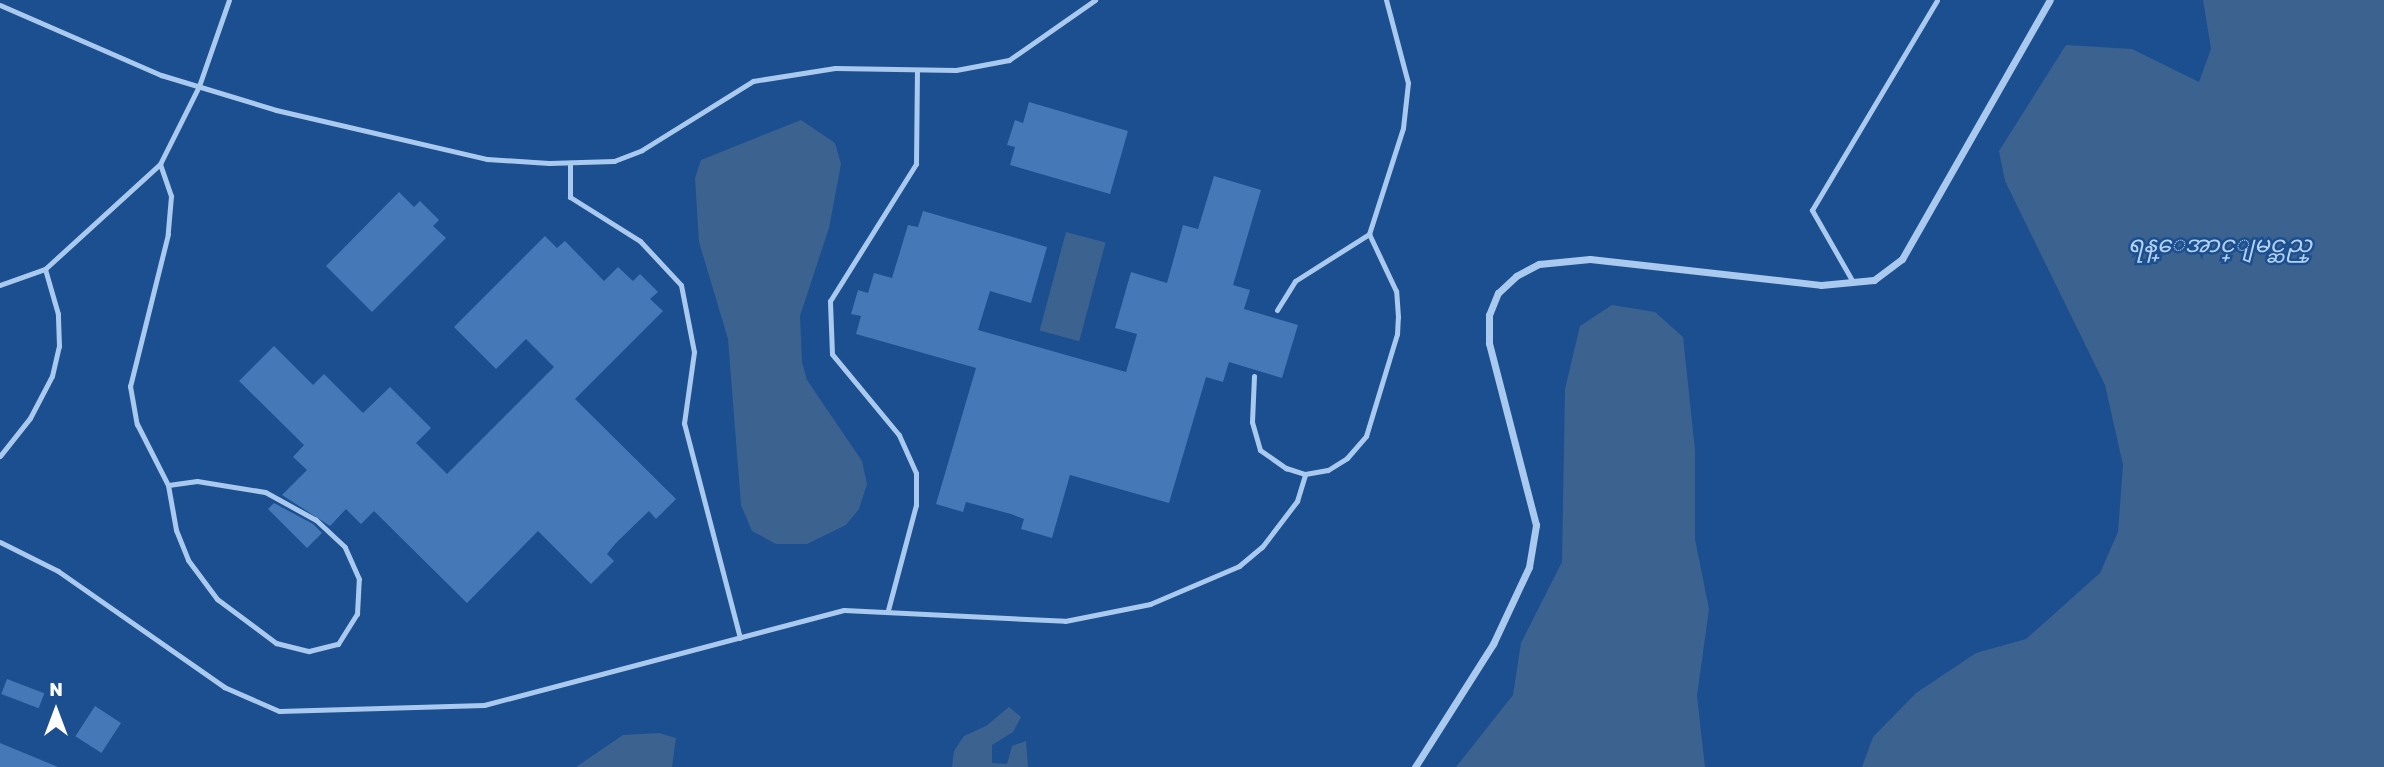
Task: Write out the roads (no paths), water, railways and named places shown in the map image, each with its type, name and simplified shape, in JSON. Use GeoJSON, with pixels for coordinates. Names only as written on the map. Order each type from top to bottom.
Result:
{"type":"FeatureCollection","features":[{"type":"Feature","properties":{"kind":"street"},"geometry":{"type":"LineString","coordinates":[[1415,767],[1493,644],[1529,568],[1536,525],[1489,343],[1489,315],[1498,293],[1516,276],[1539,264],[1590,259],[1855,285],[1874,280],[1902,259],[2050,0]]}},
{"type":"Feature","properties":{"kind":"lane"},"geometry":{"type":"LineString","coordinates":[[0,285],[45,269],[160,164],[199,86],[229,0]]}},
{"type":"Feature","properties":{"kind":"lane"},"geometry":{"type":"LineString","coordinates":[[0,5],[161,75],[393,140],[487,159],[570,163],[614,160],[642,150],[753,80],[835,68],[956,70],[1009,60],[1095,0]]}},
{"type":"Feature","properties":{"kind":"lane"},"geometry":{"type":"LineString","coordinates":[[1277,310],[1296,281],[1369,234],[1404,128],[1408,83],[1386,0]]}},
{"type":"Feature","properties":{"kind":"lane"},"geometry":{"type":"LineString","coordinates":[[1855,285],[1812,210],[1937,0]]}},
{"type":"Feature","properties":{"kind":"lane"},"geometry":{"type":"LineString","coordinates":[[888,610],[916,505],[916,472],[899,435],[832,354],[830,301],[916,164],[917,70]]}},
{"type":"Feature","properties":{"kind":"lane"},"geometry":{"type":"LineString","coordinates":[[570,163],[570,197],[640,241],[681,285],[694,352],[684,423],[740,638]]}},
{"type":"Feature","properties":{"kind":"lane"},"geometry":{"type":"LineString","coordinates":[[160,164],[171,196],[167,234],[130,386],[137,424],[168,485],[176,530],[188,560],[217,599],[276,643],[309,651],[338,644],[357,614],[359,579],[345,547],[316,520],[265,492],[197,481],[168,485]]}},
{"type":"Feature","properties":{"kind":"lane"},"geometry":{"type":"LineString","coordinates":[[1254,376],[1252,422],[1260,450],[1286,468],[1304,474],[1328,470],[1347,458],[1366,436],[1397,334],[1396,291],[1369,234]]}},
{"type":"Feature","properties":{"kind":"lane"},"geometry":{"type":"LineString","coordinates":[[0,456],[30,418],[52,376],[58,346],[58,314],[45,269]]}},
{"type":"Feature","properties":{"kind":"lane"},"geometry":{"type":"LineString","coordinates":[[0,542],[58,571],[224,687],[279,711],[484,705],[740,638],[816,615],[888,610],[1065,621],[1150,604],[1239,566],[1262,547],[1297,501],[1304,474]]}},
{"type":"Feature","properties":{"kind":"water","name":"ရန္ေအာင္ျမင္ဆည္"},"geometry":{"type":"Polygon","coordinates":[[[2203,0],[2384,0],[2384,767],[1862,767],[1873,737],[1916,693],[1976,653],[2026,639],[2100,573],[2118,532],[2123,465],[2105,385],[2005,181],[1999,151],[2066,45],[2132,49],[2199,82],[2211,49],[2203,0]]]}},
{"type":"Feature","properties":{"kind":"water"},"geometry":{"type":"Polygon","coordinates":[[[801,120],[835,143],[841,164],[829,228],[800,316],[802,362],[807,380],[862,461],[867,484],[859,509],[846,525],[807,544],[776,544],[752,531],[741,505],[728,339],[699,242],[695,178],[701,160],[801,120]]]}},
{"type":"Feature","properties":{"kind":"water"},"geometry":{"type":"Polygon","coordinates":[[[1066,232],[1106,243],[1079,341],[1040,331],[1066,232]]]}},
{"type":"Feature","properties":{"kind":"water"},"geometry":{"type":"Polygon","coordinates":[[[1612,305],[1655,312],[1683,337],[1695,450],[1695,539],[1709,609],[1697,696],[1705,767],[1456,767],[1513,695],[1521,643],[1562,562],[1565,389],[1580,326],[1612,305]]]}},
{"type":"Feature","properties":{"kind":"water"},"geometry":{"type":"Polygon","coordinates":[[[1009,707],[1021,717],[1013,732],[992,745],[992,763],[1007,764],[1012,746],[1026,741],[1028,767],[952,767],[954,751],[964,736],[986,726],[1009,707]]]}},
{"type":"Feature","properties":{"kind":"water"},"geometry":{"type":"Polygon","coordinates":[[[659,733],[676,738],[672,767],[576,767],[623,735],[659,733]]]}}]}
